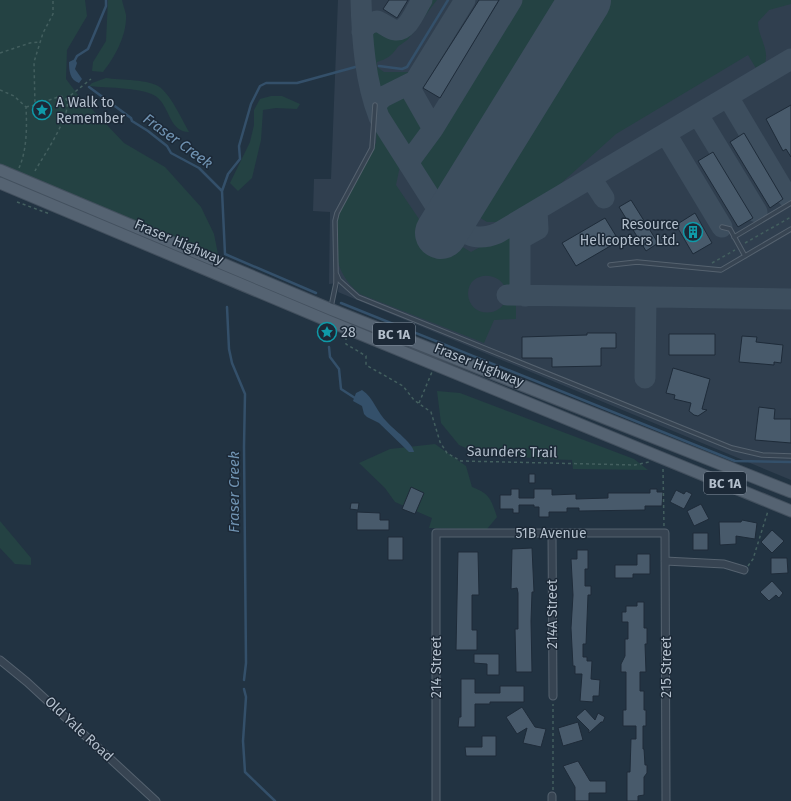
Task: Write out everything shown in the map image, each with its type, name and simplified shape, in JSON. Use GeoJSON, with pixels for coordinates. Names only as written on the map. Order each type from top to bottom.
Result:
{"type":"FeatureCollection","features":[{"type":"Feature","properties":{"kind":"main road","name":"Fraser Highway"},"geometry":{"type":"LineString","coordinates":[[0,170],[330,309],[791,492]]}},
{"type":"Feature","properties":{"kind":"main road","name":"Fraser Highway"},"geometry":{"type":"LineString","coordinates":[[0,183],[791,511]]}},
{"type":"Feature","properties":{"kind":"street","name":"51B Avenue"},"geometry":{"type":"LineString","coordinates":[[436,533],[665,533]]}},
{"type":"Feature","properties":{"kind":"street","name":"214 Street"},"geometry":{"type":"LineString","coordinates":[[436,533],[436,801]]}},
{"type":"Feature","properties":{"kind":"street","name":"214A Street"},"geometry":{"type":"LineString","coordinates":[[552,533],[552,696]]}},
{"type":"Feature","properties":{"kind":"street","name":"215 Street"},"geometry":{"type":"LineString","coordinates":[[665,533],[666,801]]}},
{"type":"Feature","properties":{"kind":"street"},"geometry":{"type":"LineString","coordinates":[[665,561],[724,564],[744,570]]}},
{"type":"Feature","properties":{"kind":"street","name":"Old Yale Road"},"geometry":{"type":"LineString","coordinates":[[0,660],[27,682],[156,801]]}},
{"type":"Feature","properties":{"kind":"lane"},"geometry":{"type":"LineString","coordinates":[[330,309],[336,283],[336,213],[372,148],[374,105]]}},
{"type":"Feature","properties":{"kind":"lane"},"geometry":{"type":"LineString","coordinates":[[734,237],[791,203]]}},
{"type":"Feature","properties":{"kind":"lane"},"geometry":{"type":"LineString","coordinates":[[722,227],[730,230],[746,256]]}},
{"type":"Feature","properties":{"kind":"lane"},"geometry":{"type":"LineString","coordinates":[[610,265],[637,262],[721,270],[791,229]]}},
{"type":"Feature","properties":{"kind":"lane"},"geometry":{"type":"LineString","coordinates":[[336,273],[339,280],[358,297],[430,327],[732,448],[762,455],[791,456]]}},
{"type":"Feature","properties":{"kind":"path"},"geometry":{"type":"LineString","coordinates":[[35,105],[34,62],[40,42],[53,14],[53,0]]}},
{"type":"Feature","properties":{"kind":"path"},"geometry":{"type":"LineString","coordinates":[[0,53],[30,43],[40,42]]}},
{"type":"Feature","properties":{"kind":"path"},"geometry":{"type":"LineString","coordinates":[[26,107],[56,97],[66,99],[91,79]]}},
{"type":"Feature","properties":{"kind":"path"},"geometry":{"type":"LineString","coordinates":[[0,90],[14,96],[26,107],[27,127],[22,162],[15,176]]}},
{"type":"Feature","properties":{"kind":"path"},"geometry":{"type":"LineString","coordinates":[[35,171],[64,120],[68,108],[66,99]]}},
{"type":"Feature","properties":{"kind":"path"},"geometry":{"type":"LineString","coordinates":[[711,264],[740,247],[747,241],[754,239],[791,217]]}},
{"type":"Feature","properties":{"kind":"path","name":"Saunders Trail"},"geometry":{"type":"LineString","coordinates":[[346,336],[346,344],[366,356],[366,365],[403,386],[419,404],[430,412],[440,442],[447,453],[461,461],[636,465],[650,462],[651,459]]}},
{"type":"Feature","properties":{"kind":"path"},"geometry":{"type":"LineString","coordinates":[[419,404],[432,370]]}},
{"type":"Feature","properties":{"kind":"path"},"geometry":{"type":"LineString","coordinates":[[663,468],[665,533]]}},
{"type":"Feature","properties":{"kind":"path"},"geometry":{"type":"LineString","coordinates":[[744,570],[753,559],[769,508]]}},
{"type":"Feature","properties":{"kind":"path"},"geometry":{"type":"LineString","coordinates":[[552,696],[554,720],[552,799]]}},
{"type":"Feature","properties":{"kind":"shaded area"},"geometry":{"type":"Polygon","coordinates":[[[338,0],[791,0],[791,480],[338,292],[339,283],[329,284],[330,212],[313,211],[314,179],[331,179],[338,0]]]}},
{"type":"Feature","properties":{"kind":"shaded area"},"geometry":{"type":"Polygon","coordinates":[[[75,59],[77,63],[75,69],[82,79],[79,83],[74,80],[70,72],[69,62],[75,59]]]}},
{"type":"Feature","properties":{"kind":"shaded area"},"geometry":{"type":"Polygon","coordinates":[[[362,390],[370,397],[390,425],[413,448],[414,452],[409,452],[379,423],[367,417],[364,414],[362,406],[353,401],[356,393],[362,390]]]}},
{"type":"Feature","properties":{"kind":"green space"},"geometry":{"type":"Polygon","coordinates":[[[0,0],[85,0],[87,16],[67,50],[66,79],[88,108],[89,106],[124,143],[165,167],[201,207],[214,234],[219,259],[0,170],[0,0]]]}},
{"type":"Feature","properties":{"kind":"green space"},"geometry":{"type":"Polygon","coordinates":[[[108,0],[122,0],[126,15],[125,30],[116,53],[103,72],[92,71],[93,62],[106,41],[108,0]]]}},
{"type":"Feature","properties":{"kind":"green space"},"geometry":{"type":"Polygon","coordinates":[[[424,0],[437,0],[408,39],[384,60],[377,62],[377,67],[384,72],[408,72],[403,82],[377,91],[367,39],[369,29],[378,25],[395,32],[407,29],[424,0]]]}},
{"type":"Feature","properties":{"kind":"green space"},"geometry":{"type":"Polygon","coordinates":[[[516,0],[569,0],[453,189],[439,194],[427,184],[420,174],[417,169],[416,160],[516,0]]]}},
{"type":"Feature","properties":{"kind":"green space"},"geometry":{"type":"Polygon","coordinates":[[[600,0],[791,0],[791,4],[769,10],[758,22],[766,55],[764,66],[757,70],[748,55],[616,134],[548,195],[503,222],[487,222],[477,216],[475,204],[600,0]]]}},
{"type":"Feature","properties":{"kind":"green space"},"geometry":{"type":"Polygon","coordinates":[[[106,78],[143,81],[161,88],[173,103],[189,132],[183,131],[174,124],[162,103],[153,94],[136,90],[89,86],[92,83],[106,78]]]}},
{"type":"Feature","properties":{"kind":"green space"},"geometry":{"type":"Polygon","coordinates":[[[397,94],[406,97],[425,128],[411,154],[407,154],[381,110],[387,99],[397,94]]]}},
{"type":"Feature","properties":{"kind":"green space"},"geometry":{"type":"Polygon","coordinates":[[[271,96],[282,96],[300,104],[297,109],[276,108],[263,110],[261,140],[252,178],[238,191],[230,183],[250,142],[254,125],[254,110],[260,99],[271,96]]]}},
{"type":"Feature","properties":{"kind":"green space"},"geometry":{"type":"Polygon","coordinates":[[[377,123],[401,161],[396,185],[421,222],[471,252],[511,230],[516,235],[514,289],[506,290],[503,283],[491,276],[478,277],[469,286],[468,294],[470,302],[479,311],[492,312],[503,305],[506,298],[516,298],[516,319],[494,320],[484,343],[360,294],[350,285],[339,265],[335,242],[341,206],[376,143],[377,123]]]}},
{"type":"Feature","properties":{"kind":"green space"},"geometry":{"type":"Polygon","coordinates":[[[437,391],[460,393],[634,459],[648,470],[573,469],[572,460],[477,453],[459,445],[441,423],[437,391]]]}},
{"type":"Feature","properties":{"kind":"green space"},"geometry":{"type":"Polygon","coordinates":[[[435,444],[466,466],[472,487],[483,492],[491,501],[497,517],[487,529],[429,528],[432,518],[395,502],[385,488],[359,463],[390,449],[435,444]]]}},
{"type":"Feature","properties":{"kind":"green space"},"geometry":{"type":"Polygon","coordinates":[[[0,521],[31,558],[31,565],[15,564],[0,548],[0,521]]]}},
{"type":"Feature","properties":{"kind":"building"},"geometry":{"type":"Polygon","coordinates":[[[389,0],[408,0],[397,18],[383,9],[389,0]]]}},
{"type":"Feature","properties":{"kind":"building"},"geometry":{"type":"Polygon","coordinates":[[[479,0],[499,0],[440,98],[423,88],[479,0]]]}},
{"type":"Feature","properties":{"kind":"building"},"geometry":{"type":"Polygon","coordinates":[[[791,105],[791,157],[786,149],[783,151],[766,119],[791,105]]]}},
{"type":"Feature","properties":{"kind":"building"},"geometry":{"type":"Polygon","coordinates":[[[744,133],[783,199],[770,208],[730,142],[744,133]]]}},
{"type":"Feature","properties":{"kind":"building"},"geometry":{"type":"Polygon","coordinates":[[[713,152],[753,218],[738,227],[698,161],[713,152]]]}},
{"type":"Feature","properties":{"kind":"building"},"geometry":{"type":"Polygon","coordinates":[[[631,200],[658,243],[646,251],[619,207],[631,200]]]}},
{"type":"Feature","properties":{"kind":"building","name":"Resource Helicopters Ltd."},"geometry":{"type":"Polygon","coordinates":[[[695,213],[712,243],[693,254],[676,225],[695,213]]]}},
{"type":"Feature","properties":{"kind":"building"},"geometry":{"type":"Polygon","coordinates":[[[605,218],[619,241],[576,266],[562,243],[605,218]]]}},
{"type":"Feature","properties":{"kind":"building"},"geometry":{"type":"Polygon","coordinates":[[[587,333],[616,333],[616,348],[601,348],[601,366],[552,367],[552,358],[522,358],[522,337],[587,335],[587,333]]]}},
{"type":"Feature","properties":{"kind":"building"},"geometry":{"type":"Polygon","coordinates":[[[669,334],[715,334],[715,355],[669,355],[669,334]]]}},
{"type":"Feature","properties":{"kind":"building"},"geometry":{"type":"Polygon","coordinates":[[[742,336],[757,337],[756,342],[783,345],[781,363],[774,362],[774,365],[739,362],[742,336]]]}},
{"type":"Feature","properties":{"kind":"building"},"geometry":{"type":"Polygon","coordinates":[[[673,368],[710,379],[702,409],[707,410],[698,416],[689,411],[691,403],[674,399],[675,395],[666,393],[673,368]]]}},
{"type":"Feature","properties":{"kind":"building"},"geometry":{"type":"Polygon","coordinates":[[[759,407],[775,409],[774,419],[791,419],[791,443],[755,440],[759,407]]]}},
{"type":"Feature","properties":{"kind":"building"},"geometry":{"type":"Polygon","coordinates":[[[529,474],[535,474],[535,483],[529,483],[529,474]]]}},
{"type":"Feature","properties":{"kind":"building"},"geometry":{"type":"Polygon","coordinates":[[[411,487],[424,493],[415,514],[402,509],[411,487]]]}},
{"type":"Feature","properties":{"kind":"building"},"geometry":{"type":"Polygon","coordinates":[[[511,489],[519,489],[519,498],[534,498],[534,489],[552,489],[552,495],[576,494],[576,499],[608,498],[608,493],[650,493],[650,489],[657,489],[657,492],[663,492],[662,506],[645,506],[645,510],[579,511],[579,508],[567,508],[567,512],[549,512],[549,517],[539,517],[539,507],[534,507],[534,505],[519,505],[519,513],[513,513],[513,509],[500,509],[500,495],[511,495],[511,489]]]}},
{"type":"Feature","properties":{"kind":"building"},"geometry":{"type":"Polygon","coordinates":[[[676,490],[684,494],[686,491],[692,494],[684,509],[670,502],[676,490]]]}},
{"type":"Feature","properties":{"kind":"building"},"geometry":{"type":"Polygon","coordinates":[[[351,503],[359,503],[358,510],[350,509],[351,503]]]}},
{"type":"Feature","properties":{"kind":"building"},"geometry":{"type":"Polygon","coordinates":[[[701,504],[709,519],[694,526],[687,511],[701,504]]]}},
{"type":"Feature","properties":{"kind":"building"},"geometry":{"type":"Polygon","coordinates":[[[357,512],[380,513],[380,520],[389,520],[389,530],[357,530],[357,512]]]}},
{"type":"Feature","properties":{"kind":"building"},"geometry":{"type":"Polygon","coordinates":[[[742,520],[757,523],[755,539],[736,536],[736,544],[720,545],[719,522],[741,522],[742,520]]]}},
{"type":"Feature","properties":{"kind":"building"},"geometry":{"type":"Polygon","coordinates":[[[772,530],[784,541],[772,553],[761,542],[772,530]]]}},
{"type":"Feature","properties":{"kind":"building"},"geometry":{"type":"Polygon","coordinates":[[[693,533],[708,533],[708,550],[693,550],[693,533]]]}},
{"type":"Feature","properties":{"kind":"building"},"geometry":{"type":"Polygon","coordinates":[[[388,537],[403,537],[403,560],[388,560],[388,537]]]}},
{"type":"Feature","properties":{"kind":"building"},"geometry":{"type":"Polygon","coordinates":[[[532,548],[534,592],[532,592],[531,621],[532,672],[516,672],[515,629],[518,629],[518,593],[517,588],[511,589],[512,549],[532,548]]]}},
{"type":"Feature","properties":{"kind":"building"},"geometry":{"type":"Polygon","coordinates":[[[577,550],[588,550],[588,569],[585,569],[585,586],[591,586],[591,595],[588,595],[586,644],[583,644],[583,657],[587,657],[587,661],[592,661],[591,679],[600,680],[599,696],[593,696],[593,702],[580,701],[582,674],[575,674],[575,666],[573,666],[571,628],[573,595],[571,559],[577,559],[577,550]]]}},
{"type":"Feature","properties":{"kind":"building"},"geometry":{"type":"Polygon","coordinates":[[[458,552],[478,552],[479,595],[472,595],[472,630],[477,630],[477,650],[456,650],[458,552]]]}},
{"type":"Feature","properties":{"kind":"building"},"geometry":{"type":"Polygon","coordinates":[[[637,554],[650,554],[650,574],[633,574],[633,578],[615,578],[615,565],[637,565],[637,554]]]}},
{"type":"Feature","properties":{"kind":"building"},"geometry":{"type":"Polygon","coordinates":[[[771,558],[787,558],[788,573],[771,574],[771,558]]]}},
{"type":"Feature","properties":{"kind":"building"},"geometry":{"type":"Polygon","coordinates":[[[772,581],[783,593],[779,598],[776,595],[769,601],[760,592],[772,581]]]}},
{"type":"Feature","properties":{"kind":"building"},"geometry":{"type":"Polygon","coordinates":[[[637,602],[644,602],[644,628],[647,628],[647,644],[645,644],[646,672],[640,672],[640,691],[644,691],[644,710],[646,710],[646,726],[643,726],[643,749],[645,765],[647,765],[647,773],[644,777],[644,795],[638,796],[638,801],[627,801],[627,772],[630,772],[631,739],[636,739],[636,726],[623,726],[623,710],[626,710],[626,672],[621,672],[621,664],[625,656],[625,639],[628,639],[628,622],[622,622],[622,612],[626,612],[626,606],[637,606],[637,602]]]}},
{"type":"Feature","properties":{"kind":"building"},"geometry":{"type":"Polygon","coordinates":[[[474,654],[499,654],[499,675],[487,675],[487,664],[474,663],[474,654]]]}},
{"type":"Feature","properties":{"kind":"building"},"geometry":{"type":"Polygon","coordinates":[[[461,679],[475,679],[475,693],[500,693],[500,686],[524,686],[524,702],[490,702],[490,704],[475,704],[475,727],[458,727],[459,717],[461,717],[461,679]]]}},
{"type":"Feature","properties":{"kind":"building"},"geometry":{"type":"Polygon","coordinates":[[[522,707],[535,727],[546,729],[541,747],[523,743],[527,728],[517,734],[506,717],[522,707]]]}},
{"type":"Feature","properties":{"kind":"building"},"geometry":{"type":"Polygon","coordinates":[[[585,709],[595,720],[598,713],[605,717],[603,722],[601,722],[589,733],[589,730],[576,717],[585,709]]]}},
{"type":"Feature","properties":{"kind":"building"},"geometry":{"type":"Polygon","coordinates":[[[578,722],[583,740],[563,746],[558,728],[578,722]]]}},
{"type":"Feature","properties":{"kind":"building"},"geometry":{"type":"Polygon","coordinates":[[[482,736],[496,736],[496,756],[466,756],[465,747],[482,747],[482,736]]]}},
{"type":"Feature","properties":{"kind":"building"},"geometry":{"type":"Polygon","coordinates":[[[578,761],[590,781],[606,781],[606,793],[589,793],[589,801],[575,801],[575,787],[563,766],[578,761]]]}},
{"type":"Feature","properties":{"kind":"waterway","name":"Fraser Creek"},"geometry":{"type":"LineString","coordinates":[[74,62],[77,56],[88,49],[106,6],[106,0]]}},
{"type":"Feature","properties":{"kind":"waterway"},"geometry":{"type":"LineString","coordinates":[[379,66],[402,69],[407,67],[448,0]]}},
{"type":"Feature","properties":{"kind":"waterway"},"geometry":{"type":"LineString","coordinates":[[222,191],[228,174],[240,159],[239,146],[251,104],[260,86],[266,83],[297,83],[359,66]]}},
{"type":"Feature","properties":{"kind":"waterway","name":"Fraser Creek"},"geometry":{"type":"LineString","coordinates":[[89,87],[167,146],[171,153],[199,168],[222,191],[225,254],[316,293]]}},
{"type":"Feature","properties":{"kind":"waterway"},"geometry":{"type":"LineString","coordinates":[[341,303],[735,461],[791,462]]}},
{"type":"Feature","properties":{"kind":"waterway","name":"Fraser Creek"},"geometry":{"type":"LineString","coordinates":[[227,307],[229,349],[232,363],[245,394],[246,663],[244,680]]}},
{"type":"Feature","properties":{"kind":"waterway"},"geometry":{"type":"LineString","coordinates":[[329,347],[330,357],[339,369],[341,389],[355,398]]}},
{"type":"Feature","properties":{"kind":"waterway","name":"Fraser Creek"},"geometry":{"type":"LineString","coordinates":[[244,689],[246,697],[243,741],[245,772],[275,801]]}},
{"type":"Feature","properties":{"kind":"taxiway"},"geometry":{"type":"LineString","coordinates":[[361,0],[362,30],[367,74],[379,117],[435,205],[440,210],[449,211],[459,205]]}},
{"type":"Feature","properties":{"kind":"taxiway"},"geometry":{"type":"LineString","coordinates":[[362,32],[368,24],[377,21],[395,30],[400,30],[408,24],[422,0]]}},
{"type":"Feature","properties":{"kind":"taxiway"},"geometry":{"type":"LineString","coordinates":[[375,105],[383,97],[415,81],[465,0]]}},
{"type":"Feature","properties":{"kind":"taxiway"},"geometry":{"type":"LineString","coordinates":[[408,163],[433,129],[512,0]]}},
{"type":"Feature","properties":{"kind":"taxiway"},"geometry":{"type":"LineString","coordinates":[[459,205],[456,222],[464,232],[469,235],[480,237],[486,237],[498,233],[791,59]]}},
{"type":"Feature","properties":{"kind":"taxiway"},"geometry":{"type":"LineString","coordinates":[[408,85],[433,129]]}},
{"type":"Feature","properties":{"kind":"taxiway"},"geometry":{"type":"LineString","coordinates":[[728,97],[787,196]]}},
{"type":"Feature","properties":{"kind":"taxiway"},"geometry":{"type":"LineString","coordinates":[[698,115],[757,212]]}},
{"type":"Feature","properties":{"kind":"taxiway"},"geometry":{"type":"LineString","coordinates":[[666,134],[722,227]]}},
{"type":"Feature","properties":{"kind":"taxiway"},"geometry":{"type":"LineString","coordinates":[[591,178],[604,198]]}},
{"type":"Feature","properties":{"kind":"taxiway"},"geometry":{"type":"LineString","coordinates":[[525,296],[520,293],[520,239],[538,229],[537,210]]}},
{"type":"Feature","properties":{"kind":"taxiway"},"geometry":{"type":"LineString","coordinates":[[507,295],[791,299]]}},
{"type":"Feature","properties":{"kind":"taxiway"},"geometry":{"type":"LineString","coordinates":[[645,378],[646,297]]}},
{"type":"Feature","properties":{"kind":"runway"},"geometry":{"type":"LineString","coordinates":[[441,233],[585,0]]}},
{"type":"Feature","properties":{"kind":"place","name":"A Walk to Remember"},"geometry":{"type":"Point","coordinates":[42,110]}},
{"type":"Feature","properties":{"kind":"place","name":"Resource Helicopters Ltd."},"geometry":{"type":"Point","coordinates":[693,232]}},
{"type":"Feature","properties":{"kind":"place","name":"28"},"geometry":{"type":"Point","coordinates":[327,332]}}]}
